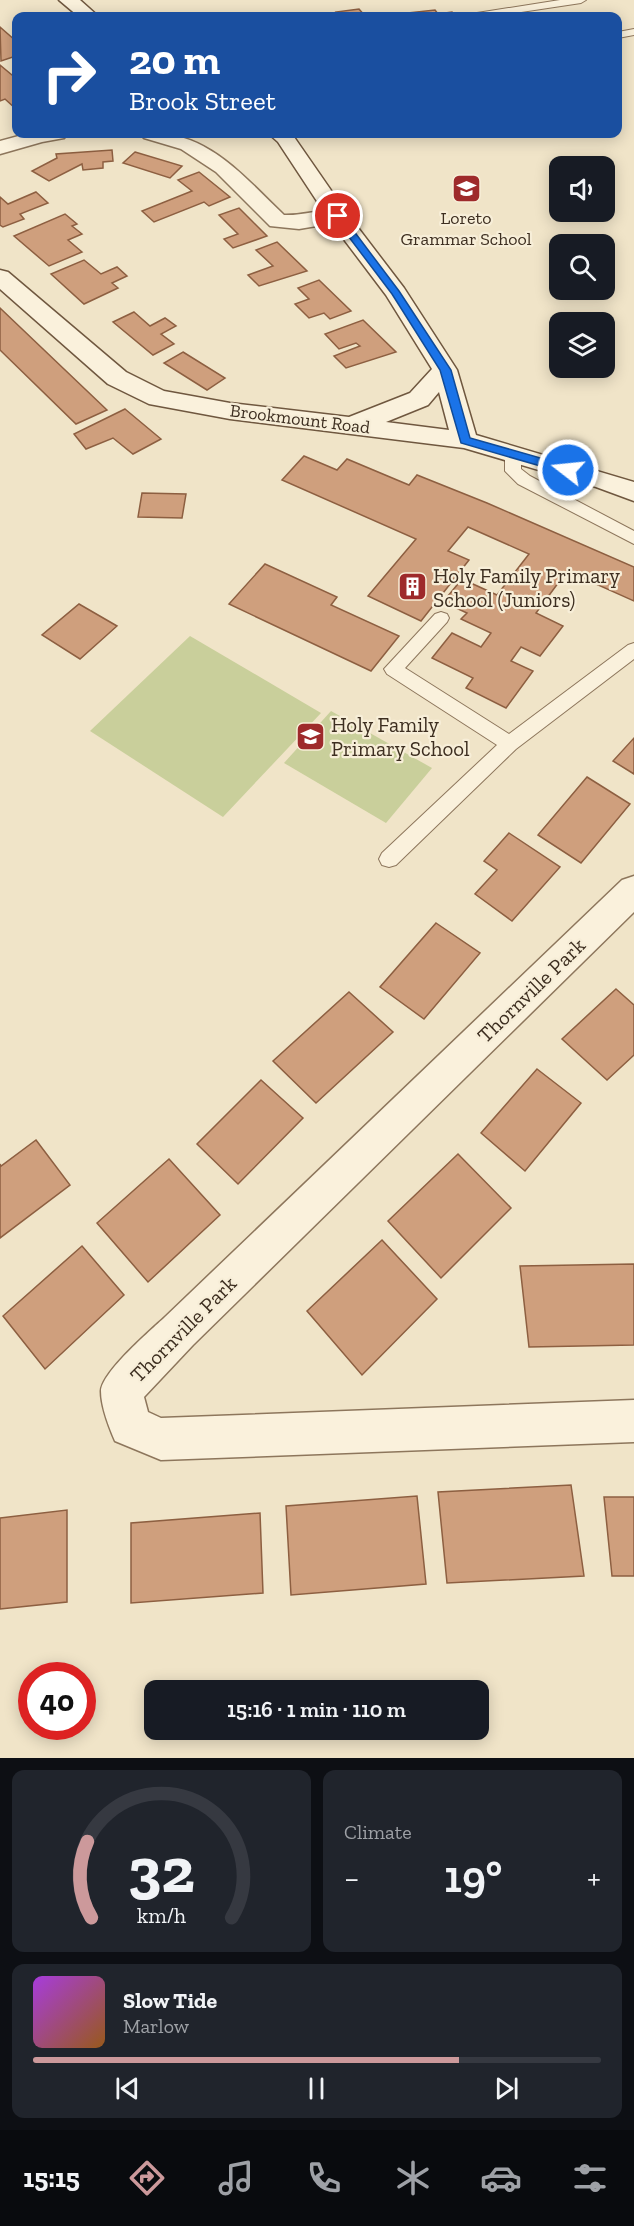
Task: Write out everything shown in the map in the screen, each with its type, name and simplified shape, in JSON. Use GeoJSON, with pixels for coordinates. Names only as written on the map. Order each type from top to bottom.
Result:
{"type":"FeatureCollection","features":[{"type":"Feature","properties":{"kind":"street"},"geometry":{"type":"LineString","coordinates":[[68,0],[84,12]]}},
{"type":"Feature","properties":{"kind":"street"},"geometry":{"type":"LineString","coordinates":[[0,148],[41,138]]}},
{"type":"Feature","properties":{"kind":"street"},"geometry":{"type":"LineString","coordinates":[[165,138],[189,145],[223,168],[278,221],[299,222],[338,216]]}},
{"type":"Feature","properties":{"kind":"street"},"geometry":{"type":"LineString","coordinates":[[285,138],[338,216],[396,293],[446,370],[465,440]]}},
{"type":"Feature","properties":{"kind":"street","name":"Brookmount Road"},"geometry":{"type":"LineString","coordinates":[[0,277],[117,378],[158,398],[230,411],[465,440],[632,490]]}},
{"type":"Feature","properties":{"kind":"street"},"geometry":{"type":"LineString","coordinates":[[352,426],[419,399],[446,370]]}},
{"type":"Feature","properties":{"kind":"street","name":"Thornville Park"},"geometry":{"type":"LineString","coordinates":[[634,890],[179,1331],[122,1390],[130,1426],[161,1439],[634,1421]]}},
{"type":"Feature","properties":{"kind":"lane"},"geometry":{"type":"LineString","coordinates":[[503,12],[581,0]]}},
{"type":"Feature","properties":{"kind":"lane"},"geometry":{"type":"LineString","coordinates":[[513,454],[513,471],[524,480],[634,538]]}},
{"type":"Feature","properties":{"kind":"lane"},"geometry":{"type":"LineString","coordinates":[[441,618],[393,669],[510,744]]}},
{"type":"Feature","properties":{"kind":"lane"},"geometry":{"type":"LineString","coordinates":[[389,859],[510,744],[634,650]]}},
{"type":"Feature","properties":{"kind":"green space"},"geometry":{"type":"Polygon","coordinates":[[[190,636],[321,713],[223,817],[90,731],[190,636]]]}},
{"type":"Feature","properties":{"kind":"green space"},"geometry":{"type":"Polygon","coordinates":[[[331,711],[432,768],[386,823],[284,763],[331,711]]]}},
{"type":"Feature","properties":{"kind":"building"},"geometry":{"type":"Polygon","coordinates":[[[359,9],[362,12],[336,12],[359,9]]]}},
{"type":"Feature","properties":{"kind":"building"},"geometry":{"type":"Polygon","coordinates":[[[0,27],[12,38],[12,57],[1,61],[0,27]]]}},
{"type":"Feature","properties":{"kind":"building"},"geometry":{"type":"Polygon","coordinates":[[[0,65],[12,75],[12,105],[5,99],[0,101],[0,65]]]}},
{"type":"Feature","properties":{"kind":"building"},"geometry":{"type":"Polygon","coordinates":[[[112,150],[113,161],[103,162],[103,168],[83,170],[82,164],[49,181],[32,171],[57,158],[56,154],[112,150]]]}},
{"type":"Feature","properties":{"kind":"building"},"geometry":{"type":"Polygon","coordinates":[[[135,152],[182,166],[170,178],[123,163],[135,152]]]}},
{"type":"Feature","properties":{"kind":"building"},"geometry":{"type":"Polygon","coordinates":[[[199,172],[230,197],[209,206],[204,202],[154,222],[142,211],[192,191],[178,180],[199,172]]]}},
{"type":"Feature","properties":{"kind":"building"},"geometry":{"type":"Polygon","coordinates":[[[36,192],[48,203],[20,214],[24,219],[3,227],[0,225],[0,197],[8,204],[36,192]]]}},
{"type":"Feature","properties":{"kind":"building"},"geometry":{"type":"Polygon","coordinates":[[[239,208],[267,236],[233,248],[224,239],[238,234],[219,215],[239,208]]]}},
{"type":"Feature","properties":{"kind":"building"},"geometry":{"type":"Polygon","coordinates":[[[65,214],[77,224],[72,226],[82,234],[68,240],[82,252],[49,266],[14,236],[65,214]]]}},
{"type":"Feature","properties":{"kind":"building"},"geometry":{"type":"Polygon","coordinates":[[[277,242],[307,271],[259,286],[248,275],[273,266],[256,250],[277,242]]]}},
{"type":"Feature","properties":{"kind":"building"},"geometry":{"type":"Polygon","coordinates":[[[84,260],[101,274],[117,267],[127,276],[112,283],[118,288],[84,304],[51,274],[84,260]]]}},
{"type":"Feature","properties":{"kind":"building"},"geometry":{"type":"Polygon","coordinates":[[[319,280],[351,311],[330,319],[324,313],[309,318],[295,304],[309,299],[298,288],[319,280]]]}},
{"type":"Feature","properties":{"kind":"building"},"geometry":{"type":"Polygon","coordinates":[[[0,308],[107,410],[76,424],[0,350],[0,308]]]}},
{"type":"Feature","properties":{"kind":"building"},"geometry":{"type":"Polygon","coordinates":[[[134,312],[150,326],[165,318],[176,326],[161,334],[174,344],[153,355],[113,322],[134,312]]]}},
{"type":"Feature","properties":{"kind":"building"},"geometry":{"type":"Polygon","coordinates":[[[363,320],[396,352],[346,368],[334,356],[360,346],[356,343],[339,349],[325,334],[363,320]]]}},
{"type":"Feature","properties":{"kind":"building"},"geometry":{"type":"Polygon","coordinates":[[[183,352],[225,378],[207,390],[164,363],[183,352]]]}},
{"type":"Feature","properties":{"kind":"building"},"geometry":{"type":"Polygon","coordinates":[[[125,409],[161,439],[133,454],[113,438],[86,449],[74,434],[125,409]]]}},
{"type":"Feature","properties":{"kind":"building","name":"Holy Family Primary School (Juniors)"},"geometry":{"type":"Polygon","coordinates":[[[304,456],[337,470],[347,459],[409,485],[417,475],[634,567],[634,601],[567,571],[536,613],[563,626],[540,656],[521,647],[511,661],[533,671],[506,708],[466,688],[473,678],[432,658],[452,633],[481,647],[491,633],[461,619],[467,613],[443,602],[462,579],[497,595],[529,554],[468,527],[448,551],[469,560],[421,621],[368,596],[416,539],[282,480],[304,456]]]}},
{"type":"Feature","properties":{"kind":"building"},"geometry":{"type":"Polygon","coordinates":[[[142,493],[186,494],[182,518],[138,517],[142,493]]]}},
{"type":"Feature","properties":{"kind":"building"},"geometry":{"type":"Polygon","coordinates":[[[265,564],[337,597],[331,605],[399,636],[371,671],[229,604],[265,564]]]}},
{"type":"Feature","properties":{"kind":"building"},"geometry":{"type":"Polygon","coordinates":[[[79,604],[117,626],[80,659],[42,635],[79,604]]]}},
{"type":"Feature","properties":{"kind":"building"},"geometry":{"type":"Polygon","coordinates":[[[634,738],[634,774],[613,761],[634,738]]]}},
{"type":"Feature","properties":{"kind":"building"},"geometry":{"type":"Polygon","coordinates":[[[587,777],[630,804],[581,863],[538,835],[587,777]]]}},
{"type":"Feature","properties":{"kind":"building"},"geometry":{"type":"Polygon","coordinates":[[[509,833],[560,867],[512,921],[475,894],[497,870],[484,861],[509,833]]]}},
{"type":"Feature","properties":{"kind":"building"},"geometry":{"type":"Polygon","coordinates":[[[436,923],[480,953],[424,1019],[380,987],[436,923]]]}},
{"type":"Feature","properties":{"kind":"building"},"geometry":{"type":"Polygon","coordinates":[[[616,989],[634,1005],[634,1055],[607,1080],[562,1039],[616,989]]]}},
{"type":"Feature","properties":{"kind":"building"},"geometry":{"type":"Polygon","coordinates":[[[349,992],[393,1032],[316,1103],[273,1061],[349,992]]]}},
{"type":"Feature","properties":{"kind":"building"},"geometry":{"type":"Polygon","coordinates":[[[537,1069],[581,1103],[525,1171],[481,1133],[537,1069]]]}},
{"type":"Feature","properties":{"kind":"building"},"geometry":{"type":"Polygon","coordinates":[[[261,1080],[303,1118],[238,1184],[197,1144],[261,1080]]]}},
{"type":"Feature","properties":{"kind":"building"},"geometry":{"type":"Polygon","coordinates":[[[36,1140],[70,1185],[0,1238],[0,1164],[1,1166],[36,1140]]]}},
{"type":"Feature","properties":{"kind":"building"},"geometry":{"type":"Polygon","coordinates":[[[458,1154],[511,1208],[441,1278],[388,1221],[458,1154]]]}},
{"type":"Feature","properties":{"kind":"building"},"geometry":{"type":"Polygon","coordinates":[[[169,1159],[220,1215],[148,1282],[97,1223],[169,1159]]]}},
{"type":"Feature","properties":{"kind":"building"},"geometry":{"type":"Polygon","coordinates":[[[382,1240],[437,1299],[362,1375],[307,1311],[382,1240]]]}},
{"type":"Feature","properties":{"kind":"building"},"geometry":{"type":"Polygon","coordinates":[[[82,1246],[124,1295],[45,1369],[3,1316],[82,1246]]]}},
{"type":"Feature","properties":{"kind":"building"},"geometry":{"type":"Polygon","coordinates":[[[634,1264],[634,1345],[529,1347],[520,1266],[634,1264]]]}},
{"type":"Feature","properties":{"kind":"building"},"geometry":{"type":"Polygon","coordinates":[[[571,1485],[584,1576],[447,1583],[438,1492],[571,1485]]]}},
{"type":"Feature","properties":{"kind":"building"},"geometry":{"type":"Polygon","coordinates":[[[417,1496],[426,1584],[291,1595],[286,1506],[417,1496]]]}},
{"type":"Feature","properties":{"kind":"building"},"geometry":{"type":"Polygon","coordinates":[[[604,1497],[634,1497],[634,1576],[612,1576],[604,1497]]]}},
{"type":"Feature","properties":{"kind":"building"},"geometry":{"type":"Polygon","coordinates":[[[67,1510],[67,1602],[0,1609],[0,1518],[67,1510]]]}},
{"type":"Feature","properties":{"kind":"building"},"geometry":{"type":"Polygon","coordinates":[[[260,1513],[263,1593],[131,1603],[131,1523],[260,1513]]]}},
{"type":"Feature","properties":{"kind":"place","name":"Loreto Grammar School"},"geometry":{"type":"Point","coordinates":[466,189]}},
{"type":"Feature","properties":{"kind":"place","name":"Holy Family Primary School (Juniors)"},"geometry":{"type":"Point","coordinates":[412,587]}},
{"type":"Feature","properties":{"kind":"place","name":"Holy Family Primary School"},"geometry":{"type":"Point","coordinates":[310,736]}},
{"type":"Feature","properties":{"kind":"route"},"geometry":{"type":"LineString","coordinates":[[338,216],[396,293],[446,370],[465,440],[568,470]]}}]}
